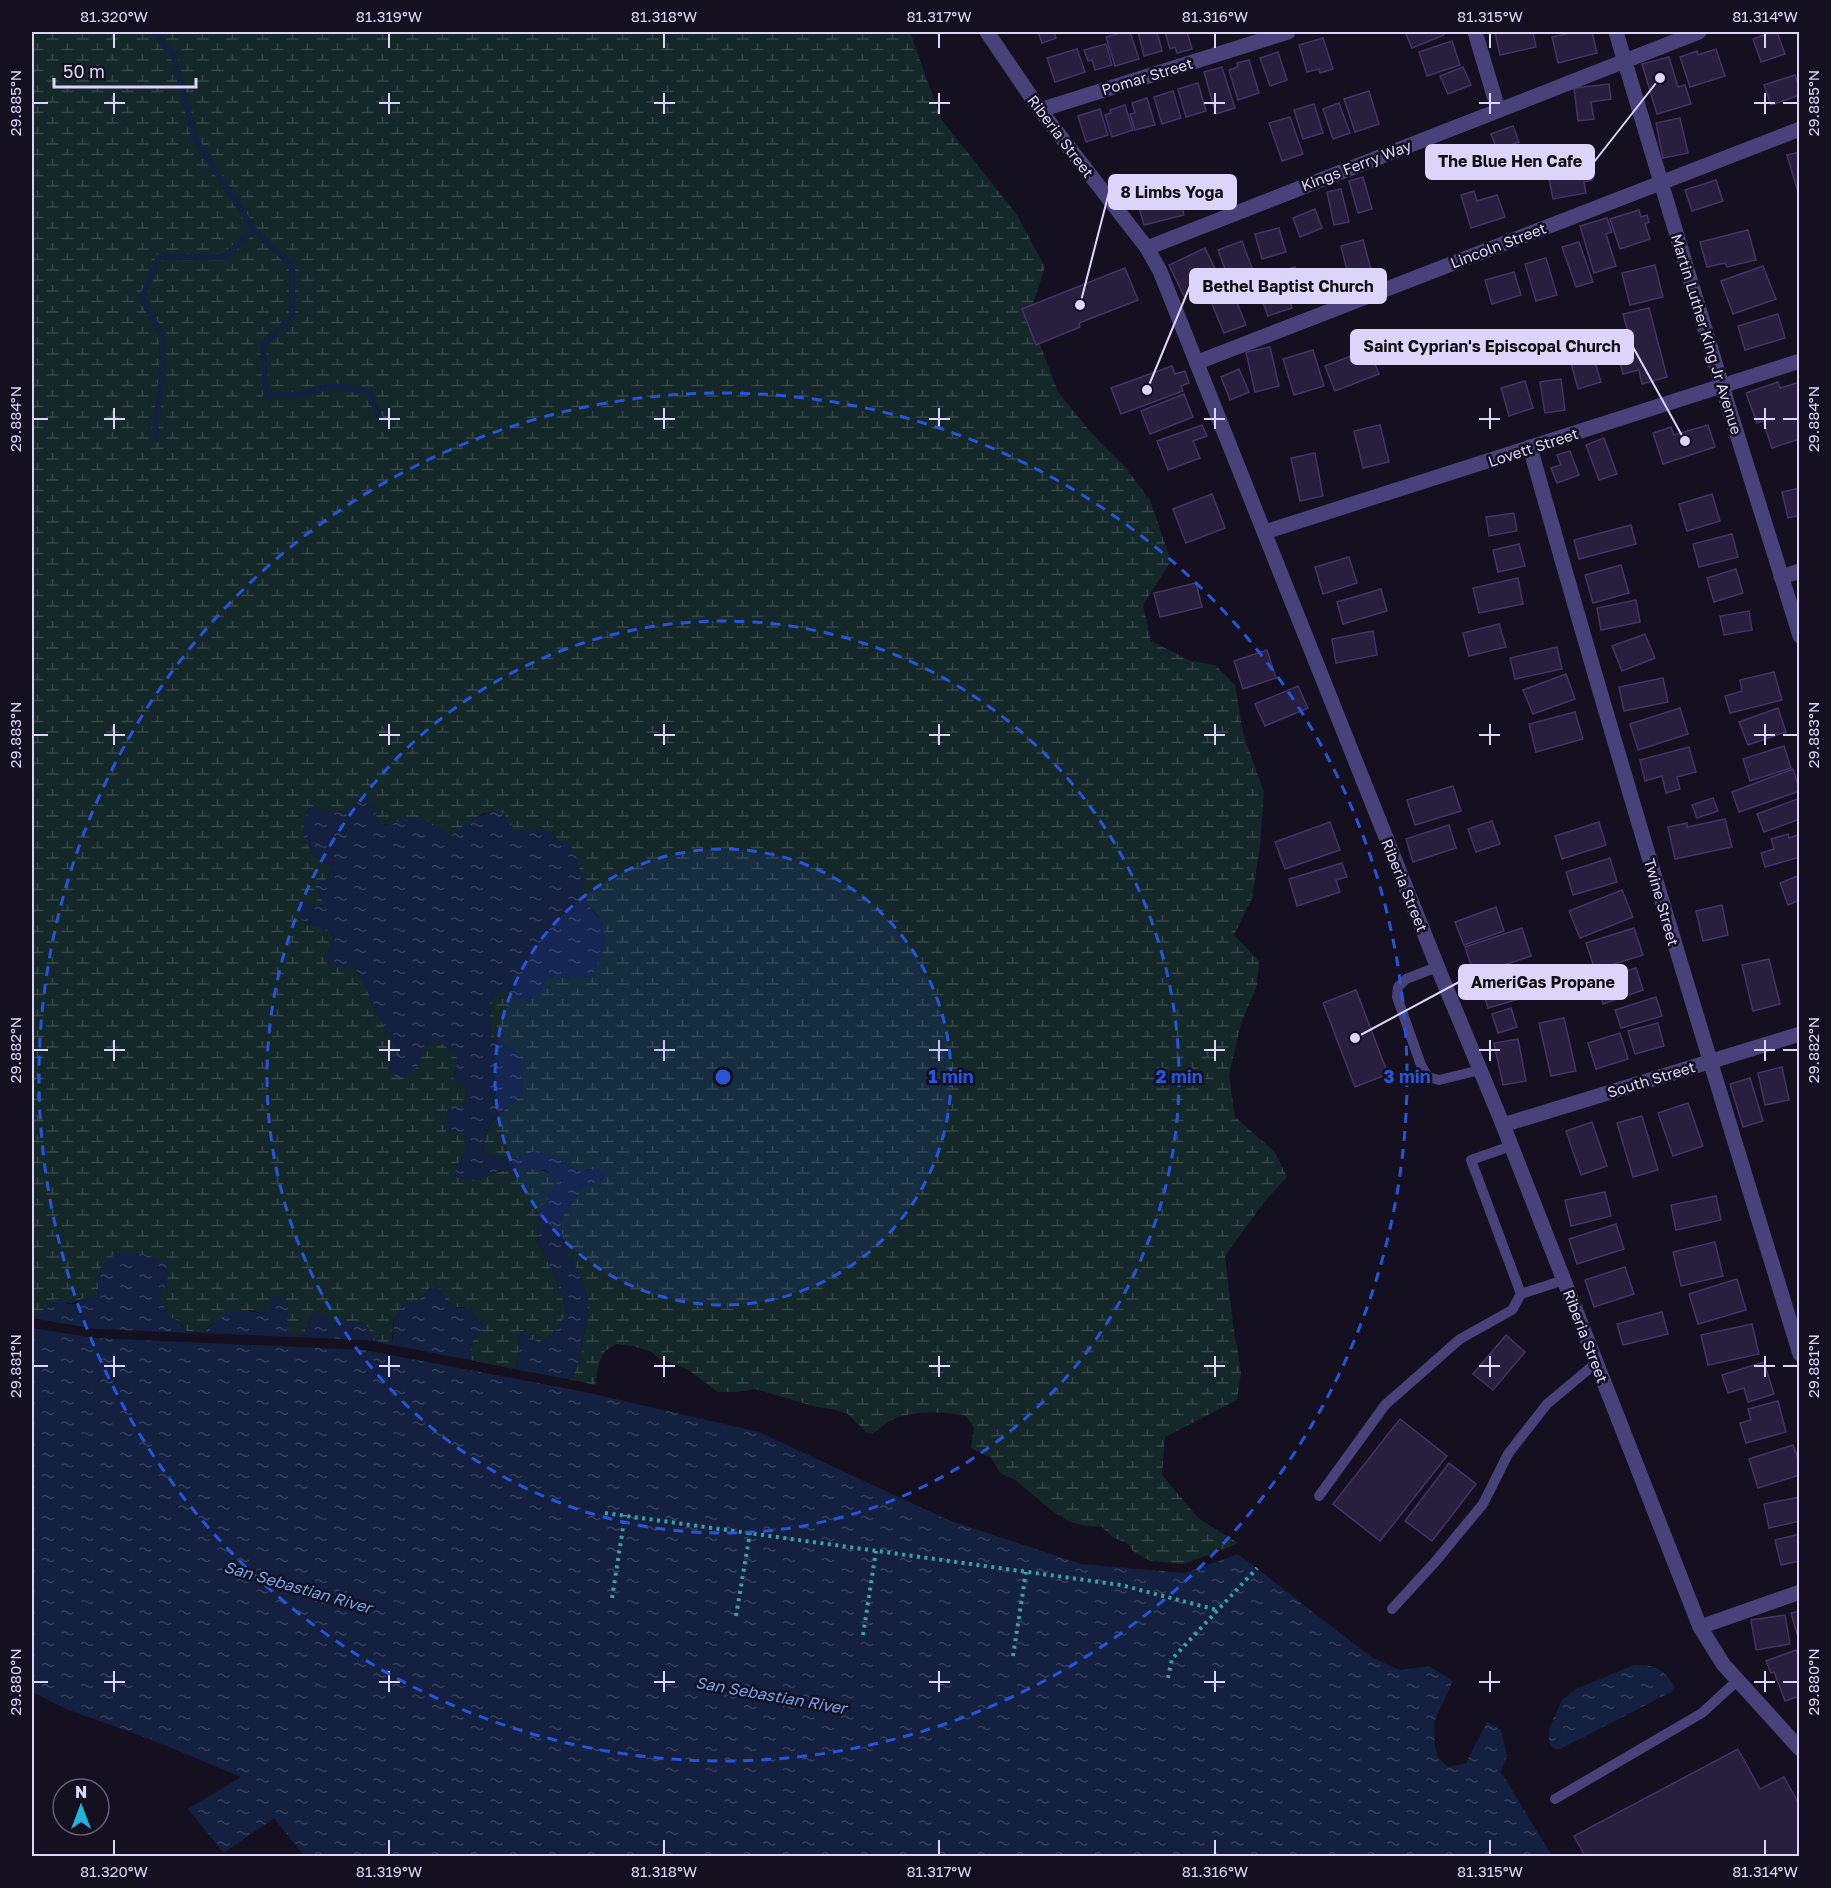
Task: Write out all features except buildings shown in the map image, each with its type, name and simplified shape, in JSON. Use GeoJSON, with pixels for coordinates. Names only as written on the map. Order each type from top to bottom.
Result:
{"type":"FeatureCollection","features":[{"type":"Feature","properties":{"kind":"street","name":"Riberia Street"},"geometry":{"type":"LineString","coordinates":[[987,32],[1040,110],[1147,248],[1160,271],[1437,967],[1503,1125],[1700,1627],[1719,1658],[1800,1749]]}},
{"type":"Feature","properties":{"kind":"street","name":"Pomar Street"},"geometry":{"type":"LineString","coordinates":[[1040,110],[1288,32]]}},
{"type":"Feature","properties":{"kind":"street"},"geometry":{"type":"LineString","coordinates":[[1474,32],[1498,109]]}},
{"type":"Feature","properties":{"kind":"street","name":"Martin Luther King Jr Avenue"},"geometry":{"type":"LineString","coordinates":[[1616,32],[1800,636]]}},
{"type":"Feature","properties":{"kind":"street","name":"Kings Ferry Way"},"geometry":{"type":"LineString","coordinates":[[1147,248],[1699,32]]}},
{"type":"Feature","properties":{"kind":"street","name":"Lincoln Street"},"geometry":{"type":"LineString","coordinates":[[1198,362],[1800,129]]}},
{"type":"Feature","properties":{"kind":"street","name":"Lovett Street"},"geometry":{"type":"LineString","coordinates":[[1265,532],[1800,361]]}},
{"type":"Feature","properties":{"kind":"street","name":"Twine Street"},"geometry":{"type":"LineString","coordinates":[[1530,447],[1570,593],[1709,1061],[1800,1354]]}},
{"type":"Feature","properties":{"kind":"street"},"geometry":{"type":"LineString","coordinates":[[1781,577],[1800,571]]}},
{"type":"Feature","properties":{"kind":"street","name":"South Street"},"geometry":{"type":"LineString","coordinates":[[1503,1125],[1800,1034]]}},
{"type":"Feature","properties":{"kind":"street"},"geometry":{"type":"LineString","coordinates":[[1700,1627],[1800,1592]]}},
{"type":"Feature","properties":{"kind":"street"},"geometry":{"type":"LineString","coordinates":[[1778,1724],[1800,1727]]}},
{"type":"Feature","properties":{"kind":"lane"},"geometry":{"type":"LineString","coordinates":[[1437,967],[1406,979],[1398,987],[1397,997],[1421,1065],[1428,1077],[1439,1080],[1480,1070]]}},
{"type":"Feature","properties":{"kind":"lane"},"geometry":{"type":"LineString","coordinates":[[1511,1146],[1471,1160],[1521,1294]]}},
{"type":"Feature","properties":{"kind":"lane"},"geometry":{"type":"LineString","coordinates":[[1319,1496],[1384,1405],[1460,1339],[1512,1310],[1521,1294],[1564,1280]]}},
{"type":"Feature","properties":{"kind":"lane"},"geometry":{"type":"LineString","coordinates":[[1392,1609],[1436,1562],[1483,1504],[1508,1454],[1547,1404],[1596,1363]]}},
{"type":"Feature","properties":{"kind":"lane"},"geometry":{"type":"LineString","coordinates":[[1555,1799],[1702,1713],[1738,1680]]}},
{"type":"Feature","properties":{"kind":"path"},"geometry":{"type":"LineString","coordinates":[[605,1513],[1121,1586],[1217,1610]]}},
{"type":"Feature","properties":{"kind":"path"},"geometry":{"type":"LineString","coordinates":[[612,1598],[625,1515]]}},
{"type":"Feature","properties":{"kind":"path"},"geometry":{"type":"LineString","coordinates":[[736,1616],[750,1533]]}},
{"type":"Feature","properties":{"kind":"path"},"geometry":{"type":"LineString","coordinates":[[864,1635],[876,1551]]}},
{"type":"Feature","properties":{"kind":"path"},"geometry":{"type":"LineString","coordinates":[[1168,1678],[1172,1659],[1257,1568]]}},
{"type":"Feature","properties":{"kind":"path"},"geometry":{"type":"LineString","coordinates":[[1013,1656],[1026,1572]]}},
{"type":"Feature","properties":{"kind":"green space"},"geometry":{"type":"Polygon","coordinates":[[[32,32],[910,32],[941,119],[1017,215],[1045,267],[1029,316],[1058,392],[1094,436],[1126,468],[1150,500],[1171,561],[1143,605],[1151,641],[1191,661],[1215,665],[1235,685],[1243,733],[1264,793],[1260,846],[1252,898],[1234,935],[1259,961],[1257,986],[1241,1023],[1229,1075],[1235,1117],[1275,1152],[1287,1177],[1264,1202],[1225,1256],[1241,1372],[1237,1400],[1165,1437],[1162,1475],[1199,1519],[1238,1543],[1184,1564],[1151,1561],[1142,1557],[1127,1543],[1114,1538],[1102,1527],[1070,1522],[1051,1510],[1015,1480],[1000,1473],[992,1459],[971,1448],[974,1427],[966,1416],[940,1413],[904,1415],[893,1419],[872,1434],[866,1432],[848,1414],[832,1409],[816,1407],[755,1389],[718,1392],[687,1369],[659,1359],[652,1352],[616,1344],[604,1352],[599,1363],[595,1385],[573,1380],[581,1354],[589,1308],[584,1287],[563,1239],[562,1219],[582,1188],[603,1179],[591,1169],[581,1171],[560,1159],[535,1151],[519,1158],[507,1159],[483,1151],[491,1124],[522,1095],[523,1082],[522,1071],[491,1039],[490,1016],[493,997],[505,990],[517,1000],[540,991],[548,978],[559,976],[568,978],[599,917],[582,893],[584,879],[576,855],[542,827],[514,831],[509,819],[484,813],[452,835],[412,817],[392,825],[381,824],[359,801],[344,814],[309,807],[303,836],[314,857],[329,864],[332,869],[326,880],[316,886],[324,905],[312,907],[307,902],[301,904],[304,923],[323,928],[331,933],[331,946],[324,958],[355,968],[400,1054],[421,1057],[424,1046],[441,1042],[456,1055],[458,1062],[453,1073],[465,1086],[467,1099],[447,1132],[466,1135],[472,1181],[493,1173],[525,1168],[536,1169],[556,1177],[556,1185],[538,1216],[539,1227],[536,1241],[554,1273],[564,1303],[564,1318],[553,1334],[544,1340],[532,1340],[527,1331],[516,1331],[519,1350],[514,1369],[470,1360],[473,1341],[481,1330],[464,1307],[456,1307],[446,1301],[422,1295],[417,1302],[393,1320],[392,1341],[387,1342],[377,1340],[368,1327],[344,1320],[335,1324],[323,1314],[311,1314],[304,1335],[292,1335],[287,1331],[288,1311],[262,1313],[250,1310],[222,1318],[209,1326],[204,1333],[186,1331],[183,1326],[169,1317],[159,1299],[167,1278],[163,1262],[136,1253],[97,1290],[99,1298],[86,1298],[71,1303],[63,1300],[40,1316],[32,1318],[32,32]]]}},
{"type":"Feature","properties":{"kind":"water"},"geometry":{"type":"Polygon","coordinates":[[[366,798],[374,805],[377,821],[387,825],[413,817],[428,821],[452,835],[474,819],[500,811],[509,819],[514,831],[542,827],[558,840],[568,843],[576,855],[584,879],[582,893],[604,925],[605,947],[591,978],[549,978],[540,991],[527,1001],[517,1000],[505,991],[493,997],[490,1016],[491,1039],[501,1040],[520,1054],[523,1082],[522,1095],[500,1113],[491,1124],[487,1131],[483,1151],[507,1159],[519,1158],[535,1151],[560,1159],[581,1171],[600,1169],[606,1173],[603,1179],[582,1188],[562,1219],[563,1239],[584,1287],[589,1308],[581,1354],[573,1380],[514,1369],[519,1350],[516,1331],[528,1331],[532,1340],[544,1340],[553,1334],[564,1318],[564,1303],[554,1273],[536,1241],[539,1227],[538,1216],[556,1185],[556,1177],[545,1170],[512,1169],[498,1171],[472,1181],[454,1177],[466,1147],[466,1135],[446,1132],[446,1118],[448,1109],[456,1105],[461,1108],[467,1099],[465,1086],[454,1082],[453,1073],[458,1062],[456,1055],[441,1043],[424,1046],[414,1071],[398,1078],[392,1074],[388,1067],[390,1057],[399,1054],[374,1008],[365,985],[355,968],[328,965],[324,958],[331,946],[331,933],[307,923],[300,916],[301,904],[307,901],[312,907],[324,905],[315,886],[320,881],[326,880],[332,869],[329,864],[314,857],[303,836],[309,807],[343,814],[366,798]]]}},
{"type":"Feature","properties":{"kind":"water"},"geometry":{"type":"Polygon","coordinates":[[[117,1253],[152,1256],[165,1264],[168,1271],[167,1281],[160,1299],[169,1317],[177,1320],[186,1331],[195,1333],[96,1329],[32,1318],[45,1311],[55,1299],[75,1304],[83,1298],[99,1298],[99,1271],[110,1256],[117,1253]]]}},
{"type":"Feature","properties":{"kind":"water"},"geometry":{"type":"Polygon","coordinates":[[[430,1287],[442,1289],[446,1301],[456,1307],[473,1310],[482,1325],[473,1341],[470,1360],[366,1340],[200,1333],[204,1333],[227,1312],[238,1310],[268,1312],[272,1297],[280,1295],[288,1304],[287,1331],[292,1335],[304,1335],[311,1314],[323,1314],[335,1324],[344,1320],[368,1327],[377,1340],[384,1342],[393,1340],[394,1320],[405,1303],[417,1302],[430,1287]]]}},
{"type":"Feature","properties":{"kind":"water","name":"San Sebastian River"},"geometry":{"type":"Polygon","coordinates":[[[32,1328],[95,1338],[364,1350],[580,1391],[759,1432],[948,1520],[1081,1564],[1185,1573],[1238,1554],[1371,1657],[1399,1670],[1429,1666],[1453,1681],[1434,1722],[1435,1747],[1438,1757],[1448,1767],[1466,1763],[1487,1722],[1501,1730],[1507,1755],[1501,1772],[1552,1856],[304,1856],[274,1818],[224,1853],[188,1809],[241,1777],[150,1739],[66,1709],[32,1692],[32,1328]]]}},
{"type":"Feature","properties":{"kind":"water"},"geometry":{"type":"Polygon","coordinates":[[[1634,1665],[1658,1669],[1675,1687],[1671,1692],[1558,1750],[1552,1747],[1549,1741],[1549,1729],[1562,1700],[1576,1689],[1634,1665]]]}},
{"type":"Feature","properties":{"kind":"waterway"},"geometry":{"type":"LineString","coordinates":[[154,32],[174,57],[195,139],[254,230],[224,257],[159,257],[142,298],[162,336],[162,374],[154,439]]}},
{"type":"Feature","properties":{"kind":"waterway"},"geometry":{"type":"LineString","coordinates":[[254,230],[292,266],[292,315],[263,345],[266,395],[292,395],[334,386],[369,392],[381,421]]}},
{"type":"Feature","properties":{"kind":"place","name":"The Blue Hen Cafe"},"geometry":{"type":"Point","coordinates":[1660,78]}},
{"type":"Feature","properties":{"kind":"place","name":"8 Limbs Yoga"},"geometry":{"type":"Point","coordinates":[1080,305]}},
{"type":"Feature","properties":{"kind":"place","name":"Bethel Baptist Church"},"geometry":{"type":"Point","coordinates":[1147,390]}},
{"type":"Feature","properties":{"kind":"place","name":"Saint Cyprian's Episcopal Church"},"geometry":{"type":"Point","coordinates":[1685,441]}},
{"type":"Feature","properties":{"kind":"place","name":"AmeriGas Propane"},"geometry":{"type":"Point","coordinates":[1355,1038]}}]}
